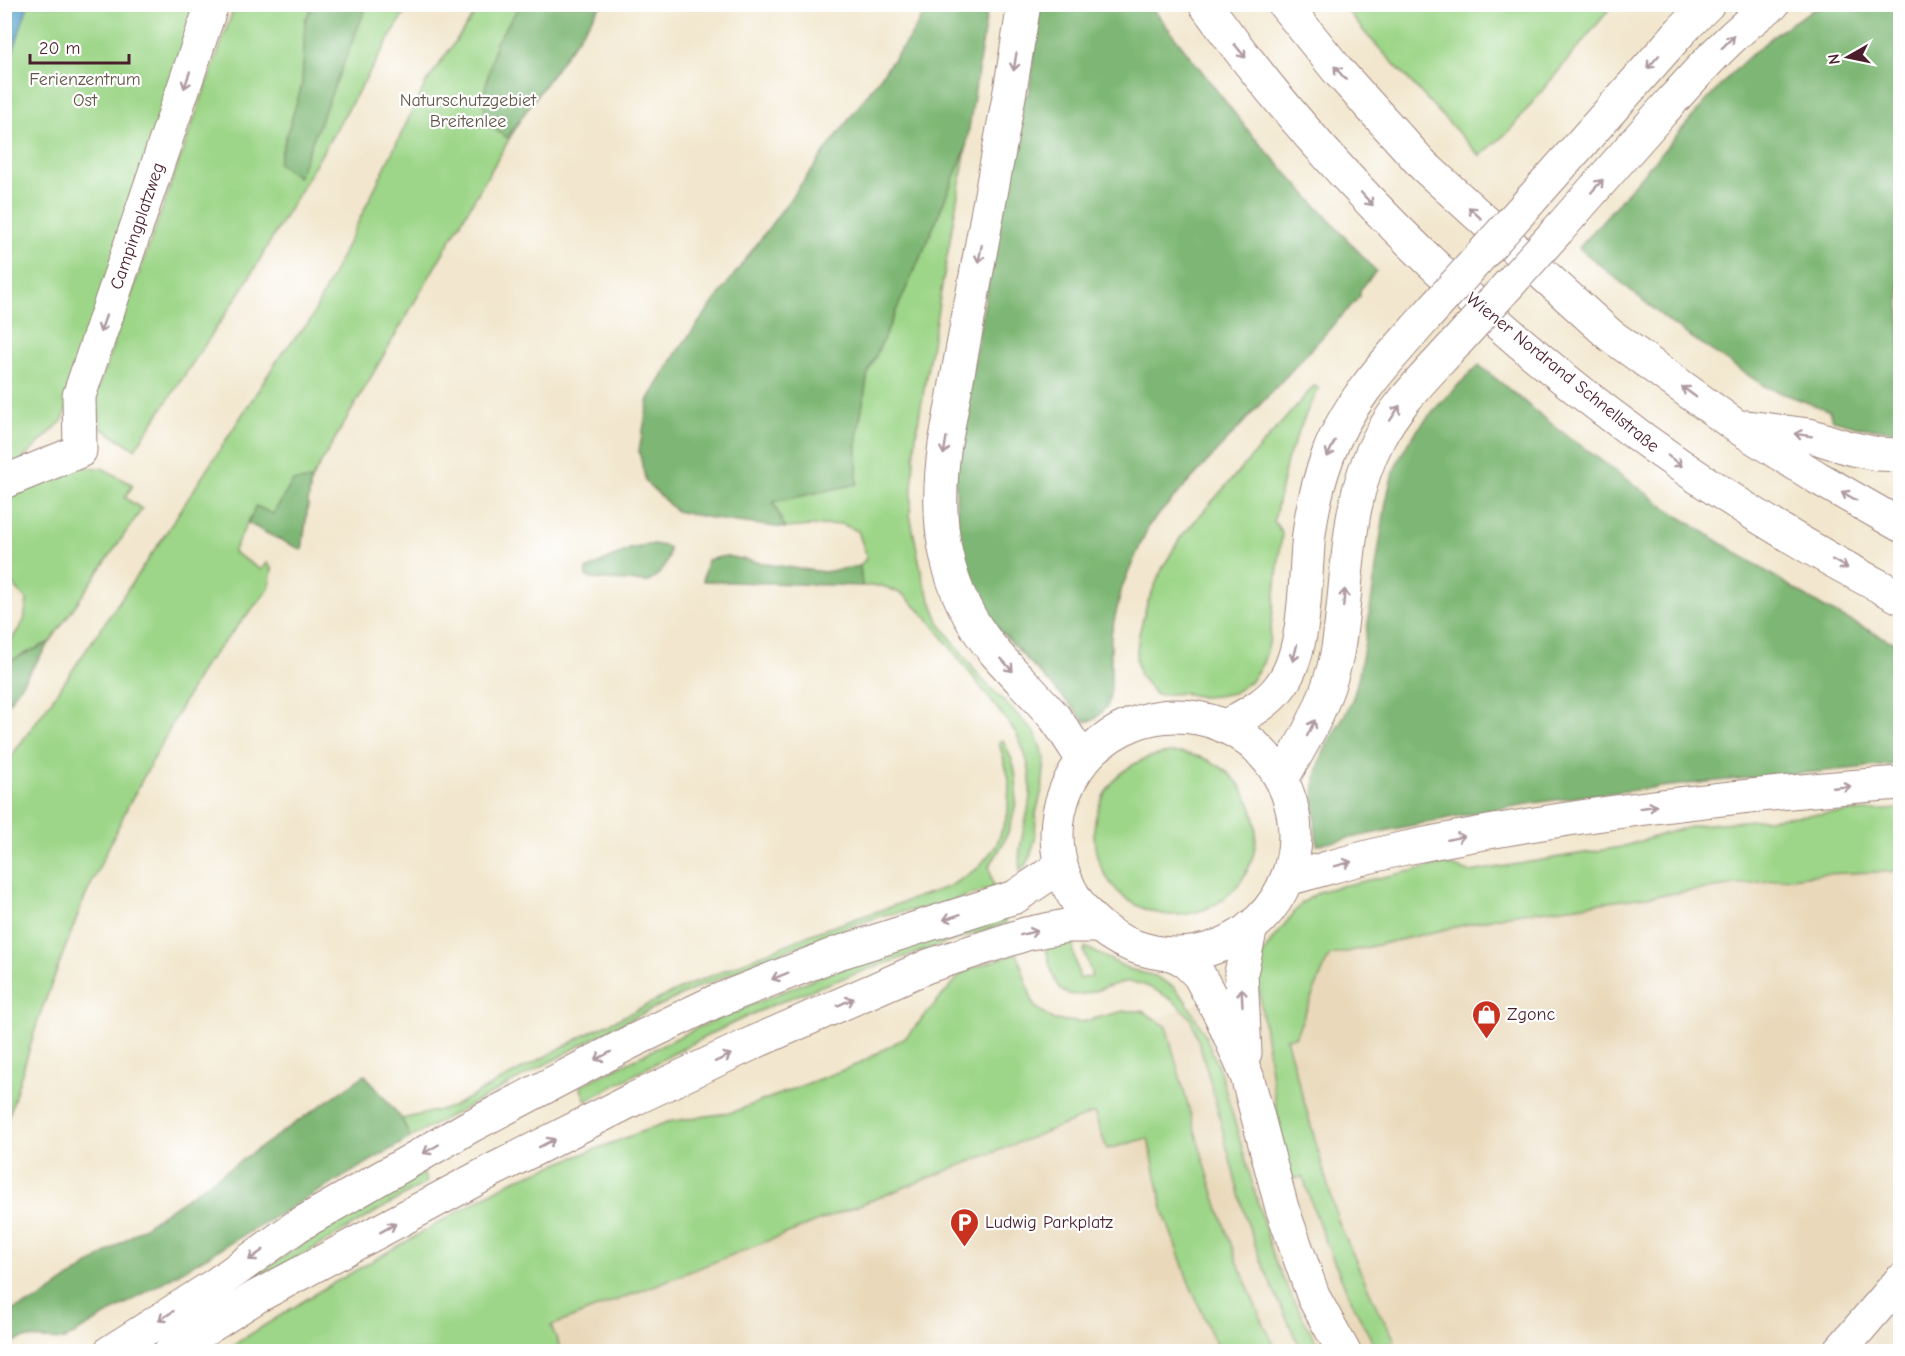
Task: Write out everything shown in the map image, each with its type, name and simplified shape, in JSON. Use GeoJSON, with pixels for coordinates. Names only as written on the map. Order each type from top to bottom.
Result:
{"type":"FeatureCollection","features":[{"type":"Feature","properties":{"kind":"main road","name":"Campingplatzweg"},"geometry":{"type":"LineString","coordinates":[[4,482],[80,451],[79,396],[212,4]]}},
{"type":"Feature","properties":{"kind":"main road"},"geometry":{"type":"LineString","coordinates":[[1024,4],[945,444],[940,479],[940,525],[951,571],[972,619],[992,649],[1056,719],[1083,760]]}},
{"type":"Feature","properties":{"kind":"main road","name":"Wiener Nordrand Schnellstraße"},"geometry":{"type":"LineString","coordinates":[[1205,4],[1294,118],[1381,214],[1468,297],[1567,380],[1685,468],[1784,532],[1900,597]]}},
{"type":"Feature","properties":{"kind":"main road"},"geometry":{"type":"LineString","coordinates":[[1284,4],[1339,72],[1424,166],[1610,334],[1736,426],[1818,478],[1900,525]]}},
{"type":"Feature","properties":{"kind":"main road"},"geometry":{"type":"LineString","coordinates":[[1226,726],[1263,704],[1278,690],[1289,675],[1300,633],[1309,533],[1317,490],[1327,457],[1347,416],[1372,377],[1681,31],[1708,4]]}},
{"type":"Feature","properties":{"kind":"main road"},"geometry":{"type":"LineString","coordinates":[[1282,779],[1317,715],[1327,689],[1336,656],[1352,519],[1364,472],[1378,439],[1403,401],[1684,87],[1731,38],[1773,4]]}},
{"type":"Feature","properties":{"kind":"main road"},"geometry":{"type":"LineString","coordinates":[[1736,426],[1809,435],[1848,448],[1878,454],[1900,455]]}},
{"type":"Feature","properties":{"kind":"main road"},"geometry":{"type":"LineString","coordinates":[[1174,955],[1210,949],[1245,933],[1270,909],[1287,879],[1295,846],[1293,812],[1282,779],[1258,748],[1226,726],[1198,717],[1168,715],[1139,721],[1107,736],[1083,760],[1064,792],[1056,829],[1061,866],[1075,898],[1098,926],[1133,946],[1174,955],[1184,960],[1199,975],[1221,1016],[1247,1076],[1281,1208],[1314,1298],[1344,1352]]}},
{"type":"Feature","properties":{"kind":"main road"},"geometry":{"type":"LineString","coordinates":[[1287,879],[1398,849],[1559,819],[1753,795],[1900,783]]}},
{"type":"Feature","properties":{"kind":"main road"},"geometry":{"type":"LineString","coordinates":[[110,1352],[215,1285],[297,1226],[469,1127],[629,1042],[714,1002],[835,954],[1015,897],[1061,866]]}},
{"type":"Feature","properties":{"kind":"main road"},"geometry":{"type":"LineString","coordinates":[[170,1352],[256,1297],[495,1169],[754,1042],[928,966],[1026,934],[1066,926],[1098,926]]}},
{"type":"Feature","properties":{"kind":"main road"},"geometry":{"type":"LineString","coordinates":[[1247,1076],[1241,973],[1251,927]]}},
{"type":"Feature","properties":{"kind":"main road"},"geometry":{"type":"LineString","coordinates":[[1839,1352],[1900,1281]]}},
{"type":"Feature","properties":{"kind":"shaded area"},"geometry":{"type":"Polygon","coordinates":[[[1900,871],[1900,1351],[375,1352],[1078,1047],[1329,956],[1508,915],[1821,874],[1900,871]]]}},
{"type":"Feature","properties":{"kind":"green space"},"geometry":{"type":"Polygon","coordinates":[[[521,4],[601,5],[507,138],[487,124],[483,97],[496,42],[521,4]]]}},
{"type":"Feature","properties":{"kind":"green space"},"geometry":{"type":"Polygon","coordinates":[[[1824,4],[1900,5],[1900,431],[1864,428],[1833,420],[1830,411],[1766,387],[1673,325],[1579,248],[1742,63],[1779,32],[1824,4]]]}},
{"type":"Feature","properties":{"kind":"green space","name":"Ferienzentrum Ost"},"geometry":{"type":"Polygon","coordinates":[[[28,5],[197,5],[63,420],[16,465],[5,470],[4,77],[28,5]]]}},
{"type":"Feature","properties":{"kind":"green space","name":"Naturschutzgebiet Breitenlee"},"geometry":{"type":"Polygon","coordinates":[[[235,5],[409,5],[243,288],[135,449],[101,428],[95,396],[235,5]]]}},
{"type":"Feature","properties":{"kind":"green space"},"geometry":{"type":"Polygon","coordinates":[[[313,5],[367,5],[298,177],[278,163],[302,85],[305,20],[313,5]]]}},
{"type":"Feature","properties":{"kind":"green space"},"geometry":{"type":"Polygon","coordinates":[[[481,5],[601,5],[525,112],[311,480],[302,550],[250,517],[233,552],[261,570],[267,563],[272,569],[269,589],[203,667],[127,808],[82,904],[39,1017],[5,1129],[5,765],[166,533],[282,353],[310,321],[426,83],[481,5]]]}},
{"type":"Feature","properties":{"kind":"green space"},"geometry":{"type":"Polygon","coordinates":[[[928,5],[988,5],[966,148],[928,240],[868,373],[857,437],[857,484],[773,502],[785,528],[721,520],[676,511],[646,482],[639,451],[649,399],[677,352],[912,34],[928,5]]]}},
{"type":"Feature","properties":{"kind":"green space"},"geometry":{"type":"Polygon","coordinates":[[[1040,5],[1150,5],[1250,133],[1376,271],[1360,290],[1360,296],[1149,525],[1122,587],[1111,634],[1111,688],[1108,705],[1095,719],[1086,722],[990,620],[974,589],[958,547],[955,465],[1022,97],[1029,94],[1040,5]]]}},
{"type":"Feature","properties":{"kind":"green space"},"geometry":{"type":"Polygon","coordinates":[[[1343,5],[1613,5],[1509,131],[1480,156],[1366,34],[1343,5]]]}},
{"type":"Feature","properties":{"kind":"green space"},"geometry":{"type":"Polygon","coordinates":[[[966,148],[916,435],[910,515],[923,580],[940,624],[979,676],[1035,733],[1045,759],[1042,790],[1036,813],[1035,840],[1028,862],[1020,871],[1020,848],[1030,799],[1030,780],[1027,761],[1016,733],[930,621],[904,595],[883,586],[862,586],[860,566],[867,557],[858,531],[842,524],[785,528],[773,502],[857,484],[857,437],[868,373],[928,240],[966,148]]]}},
{"type":"Feature","properties":{"kind":"green space"},"geometry":{"type":"Polygon","coordinates":[[[1479,365],[1558,429],[1675,514],[1823,607],[1900,646],[1900,764],[1684,784],[1525,804],[1317,845],[1315,781],[1322,756],[1351,702],[1356,687],[1392,476],[1399,459],[1415,433],[1435,409],[1479,365]]]}},
{"type":"Feature","properties":{"kind":"green space"},"geometry":{"type":"Polygon","coordinates":[[[1314,386],[1319,389],[1308,409],[1287,460],[1274,521],[1282,533],[1269,644],[1263,663],[1251,681],[1233,693],[1202,697],[1183,693],[1156,695],[1140,676],[1136,659],[1139,634],[1147,604],[1162,569],[1180,538],[1314,386]]]}},
{"type":"Feature","properties":{"kind":"green space"},"geometry":{"type":"Polygon","coordinates":[[[78,467],[102,468],[133,485],[125,498],[142,509],[50,642],[5,663],[4,651],[24,621],[27,600],[5,577],[5,496],[78,467]]]}},
{"type":"Feature","properties":{"kind":"green space"},"geometry":{"type":"Polygon","coordinates":[[[311,480],[302,550],[248,523],[256,506],[273,514],[293,481],[311,480]]]}},
{"type":"Feature","properties":{"kind":"green space"},"geometry":{"type":"Polygon","coordinates":[[[654,544],[669,547],[669,553],[664,567],[649,582],[591,579],[586,576],[586,570],[630,549],[654,544]]]}},
{"type":"Feature","properties":{"kind":"green space"},"geometry":{"type":"Polygon","coordinates":[[[726,556],[824,572],[860,566],[862,586],[703,581],[707,560],[726,556]]]}},
{"type":"Feature","properties":{"kind":"green space"},"geometry":{"type":"Polygon","coordinates":[[[50,642],[5,708],[5,663],[50,642]]]}},
{"type":"Feature","properties":{"kind":"green space"},"geometry":{"type":"Polygon","coordinates":[[[1003,740],[1014,766],[1016,793],[1008,832],[989,866],[994,888],[928,908],[883,915],[795,947],[699,987],[618,1025],[410,1138],[402,1119],[452,1107],[587,1034],[684,987],[817,932],[950,886],[977,869],[996,846],[1008,814],[1009,779],[999,742],[1003,740]]]}},
{"type":"Feature","properties":{"kind":"green space"},"geometry":{"type":"Polygon","coordinates":[[[1175,753],[1206,759],[1232,777],[1250,803],[1256,834],[1250,865],[1232,891],[1206,909],[1175,915],[1144,909],[1118,891],[1100,865],[1094,834],[1100,803],[1118,777],[1144,759],[1175,753]]]}},
{"type":"Feature","properties":{"kind":"green space"},"geometry":{"type":"Polygon","coordinates":[[[1900,809],[1900,871],[1821,874],[1508,915],[1329,956],[1295,1037],[1286,1038],[1338,1221],[1377,1308],[1395,1340],[1377,1350],[1336,1265],[1303,1177],[1294,1179],[1290,1175],[1279,1127],[1258,983],[1259,970],[1261,957],[1302,903],[1319,892],[1332,888],[1444,864],[1470,872],[1621,847],[1699,825],[1900,809]]]}},
{"type":"Feature","properties":{"kind":"green space"},"geometry":{"type":"Polygon","coordinates":[[[1003,912],[1006,923],[860,972],[773,1005],[702,1039],[586,1101],[580,1086],[697,1028],[820,976],[1003,912]]]}},
{"type":"Feature","properties":{"kind":"green space"},"geometry":{"type":"Polygon","coordinates":[[[1067,940],[1074,943],[1073,952],[1080,979],[1092,976],[1084,951],[1085,947],[1129,969],[1155,976],[1174,987],[1186,1001],[1204,1033],[1220,1071],[1273,1256],[1293,1300],[1321,1351],[1303,1351],[1262,1263],[1243,1208],[1206,1066],[1191,1019],[1179,1006],[1162,994],[1136,983],[1120,983],[1081,994],[1072,995],[1064,992],[1054,977],[1045,946],[1067,940]]]}},
{"type":"Feature","properties":{"kind":"green space"},"geometry":{"type":"Polygon","coordinates":[[[1017,953],[1034,1006],[1054,1020],[1081,1022],[1124,1011],[1143,1011],[1166,1026],[1213,1192],[1258,1312],[1277,1351],[1219,1351],[1189,1283],[1164,1213],[1148,1138],[1107,1149],[1094,1113],[551,1326],[562,1351],[222,1352],[318,1292],[512,1181],[667,1122],[733,1112],[856,1065],[906,1037],[964,971],[1017,953]]]}},
{"type":"Feature","properties":{"kind":"green space"},"geometry":{"type":"Polygon","coordinates":[[[365,1075],[402,1119],[410,1138],[64,1340],[24,1338],[5,1345],[5,1313],[38,1300],[365,1075]]]}},
{"type":"Feature","properties":{"kind":"green space"},"geometry":{"type":"Polygon","coordinates":[[[423,1173],[427,1182],[311,1250],[186,1317],[360,1209],[423,1173]]]}},
{"type":"Feature","properties":{"kind":"water"},"geometry":{"type":"Polygon","coordinates":[[[4,5],[28,5],[5,77],[4,5]]]}},
{"type":"Feature","properties":{"kind":"place","name":"Zgonc"},"geometry":{"type":"Point","coordinates":[1486,1040]}},
{"type":"Feature","properties":{"kind":"place","name":"Ludwig Parkplatz"},"geometry":{"type":"Point","coordinates":[964,1248]}}]}
